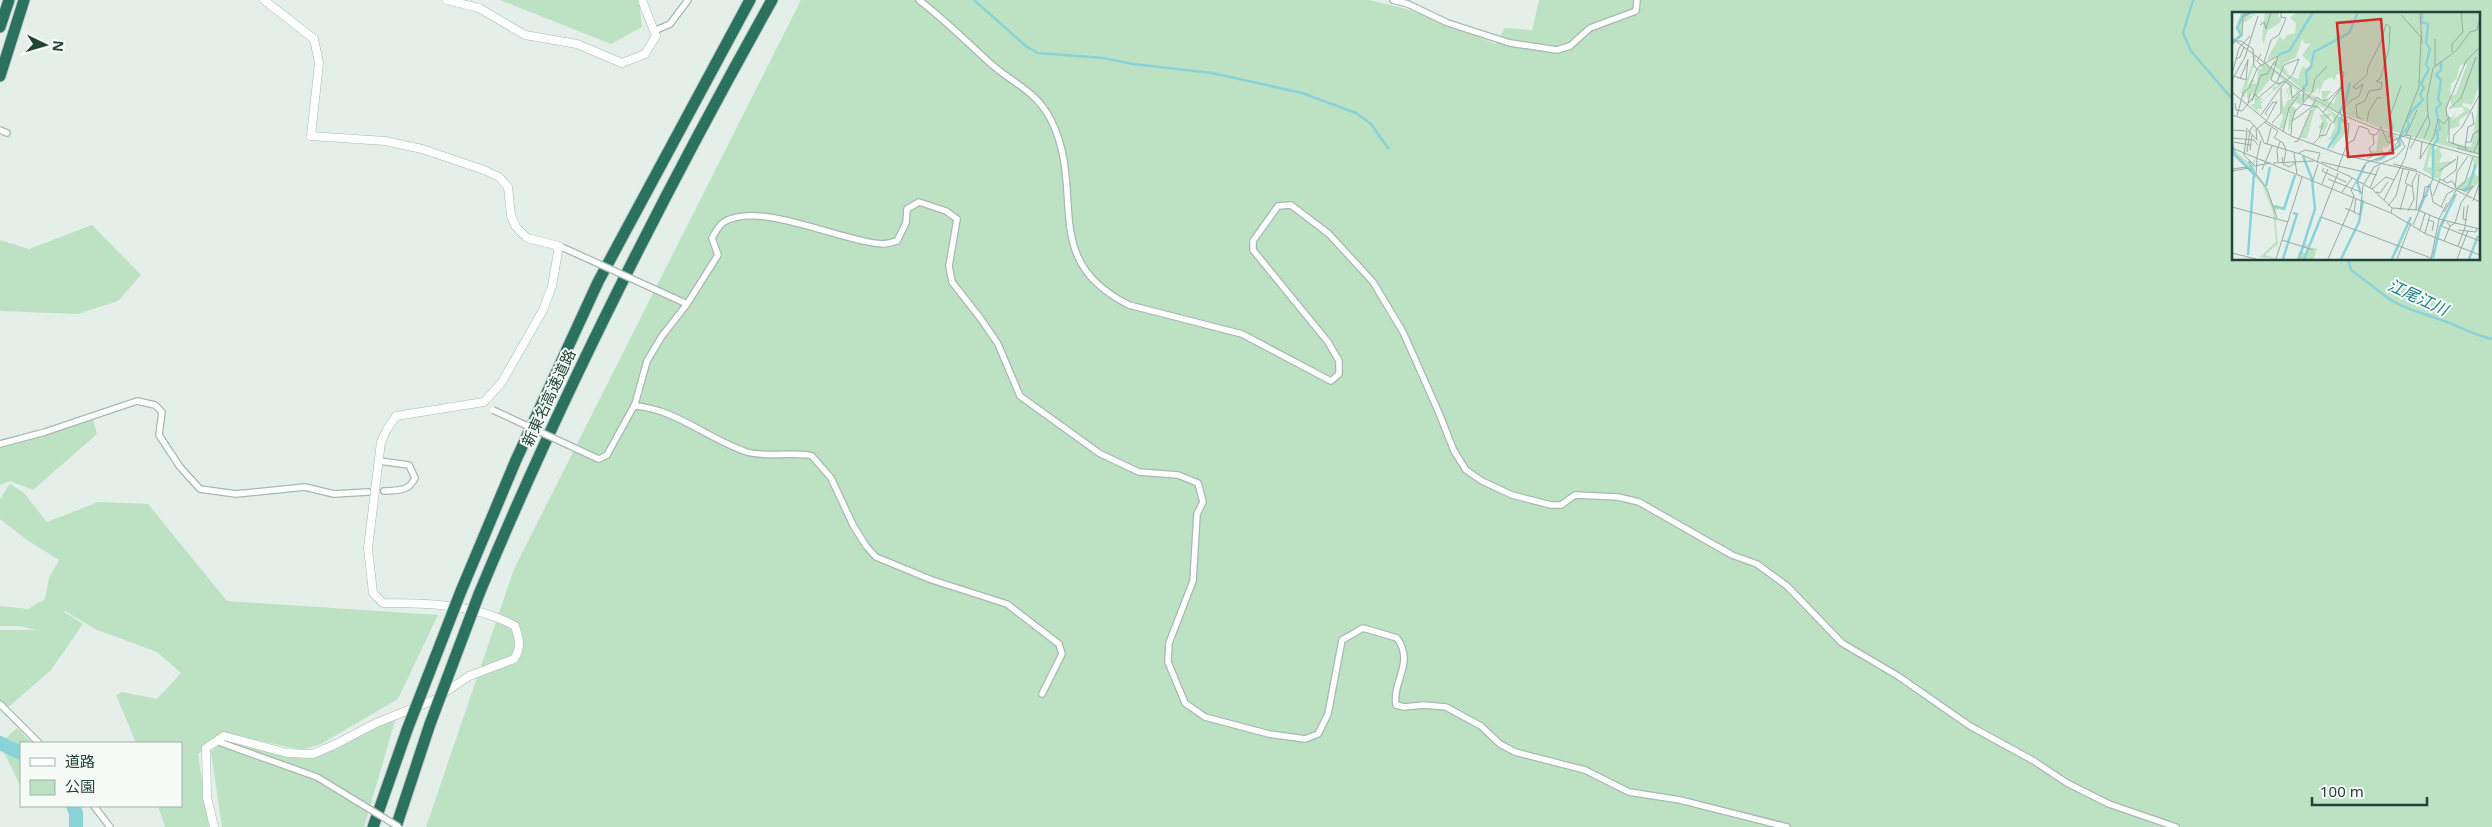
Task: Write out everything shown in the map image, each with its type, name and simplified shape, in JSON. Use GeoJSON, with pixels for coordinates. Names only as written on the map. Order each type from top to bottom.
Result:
{"type":"FeatureCollection","features":[{"type":"Feature","properties":{"kind":"highway"},"geometry":{"type":"LineString","coordinates":[[0,27],[9,0]]}},
{"type":"Feature","properties":{"kind":"highway"},"geometry":{"type":"LineString","coordinates":[[0,76],[24,0]]}},
{"type":"Feature","properties":{"kind":"highway","name":"新東名高速道路"},"geometry":{"type":"LineString","coordinates":[[373,827],[407,730],[461,591],[516,460],[598,282],[750,0]]}},
{"type":"Feature","properties":{"kind":"highway","name":"新東名高速道路"},"geometry":{"type":"LineString","coordinates":[[397,827],[430,724],[479,594],[570,385],[631,262],[710,112],[772,0]]}},
{"type":"Feature","properties":{"kind":"street"},"geometry":{"type":"LineString","coordinates":[[264,0],[314,39],[319,63],[311,136],[385,141],[422,149],[500,177],[508,187],[511,216],[516,227],[528,238],[559,246],[687,304]]}},
{"type":"Feature","properties":{"kind":"street"},"geometry":{"type":"LineString","coordinates":[[447,0],[479,8],[525,35],[577,44],[622,63],[645,54],[656,36],[642,0]]}},
{"type":"Feature","properties":{"kind":"street"},"geometry":{"type":"LineString","coordinates":[[654,31],[670,24],[688,0]]}},
{"type":"Feature","properties":{"kind":"street"},"geometry":{"type":"LineString","coordinates":[[919,0],[992,65],[1022,85],[1052,121],[1065,160],[1069,228],[1076,256],[1086,271],[1112,297],[1129,305],[1254,338],[1308,370],[1331,381],[1339,374],[1339,361],[1328,342],[1253,250],[1253,241],[1278,206],[1291,205],[1329,234],[1372,282],[1403,332],[1440,413],[1454,451],[1466,470],[1482,482],[1512,494],[1551,505],[1561,505],[1575,495],[1618,497],[1639,502],[1732,555],[1757,564],[1787,586],[1842,643],[1898,676],[1970,726],[2067,783],[2109,804],[2176,827]]}},
{"type":"Feature","properties":{"kind":"street"},"geometry":{"type":"LineString","coordinates":[[1393,0],[1408,4],[1448,23],[1510,43],[1557,50],[1570,46],[1590,28],[1636,11],[1637,0]]}},
{"type":"Feature","properties":{"kind":"street"},"geometry":{"type":"LineString","coordinates":[[0,130],[7,132]]}},
{"type":"Feature","properties":{"kind":"street"},"geometry":{"type":"LineString","coordinates":[[484,402],[493,410],[592,456],[599,458],[607,455],[634,406],[647,361],[662,336],[687,304],[718,255],[712,238],[721,224],[740,216],[771,219],[812,226],[883,244],[898,241],[906,223],[907,209],[919,202],[946,211],[957,218],[949,266],[952,282],[982,319],[998,344],[1020,396],[1099,453],[1140,472],[1178,475],[1198,483],[1203,502],[1197,514],[1193,581],[1169,643],[1168,662],[1185,703],[1205,716],[1269,734],[1305,739],[1312,737],[1318,734],[1328,714],[1342,640],[1363,628],[1397,638],[1404,650],[1402,672],[1395,699],[1396,705],[1404,707],[1424,705],[1446,707],[1481,726],[1500,744],[1515,752],[1585,770],[1629,792],[1680,800],[1787,827]]}},
{"type":"Feature","properties":{"kind":"street"},"geometry":{"type":"LineString","coordinates":[[214,827],[207,797],[206,748],[224,736],[287,753],[312,754],[376,723],[434,700],[469,676],[514,658],[518,653],[520,645],[515,626],[500,618],[479,612],[426,603],[383,603],[374,593],[368,548],[382,442],[396,416],[484,402],[502,382],[543,310],[552,286],[559,246]]}},
{"type":"Feature","properties":{"kind":"street"},"geometry":{"type":"LineString","coordinates":[[0,444],[45,432],[137,401],[155,405],[162,412],[159,435],[180,467],[200,489],[236,494],[305,487],[334,494],[368,492]]}},
{"type":"Feature","properties":{"kind":"street"},"geometry":{"type":"LineString","coordinates":[[634,406],[663,411],[748,452],[770,456],[812,456],[831,478],[853,525],[866,546],[876,557],[932,580],[1007,604],[1059,644],[1062,654],[1042,694]]}},
{"type":"Feature","properties":{"kind":"street"},"geometry":{"type":"LineString","coordinates":[[378,461],[409,465],[415,478],[411,486],[406,490],[384,491]]}},
{"type":"Feature","properties":{"kind":"street"},"geometry":{"type":"LineString","coordinates":[[0,704],[38,742]]}},
{"type":"Feature","properties":{"kind":"street"},"geometry":{"type":"LineString","coordinates":[[216,741],[317,777],[397,827]]}},
{"type":"Feature","properties":{"kind":"street"},"geometry":{"type":"LineString","coordinates":[[95,807],[110,827]]}},
{"type":"Feature","properties":{"kind":"green space"},"geometry":{"type":"Polygon","coordinates":[[[500,0],[639,0],[642,27],[611,44],[500,0]]]}},
{"type":"Feature","properties":{"kind":"green space"},"geometry":{"type":"Polygon","coordinates":[[[801,0],[1369,0],[1407,9],[1496,44],[1505,28],[1532,30],[1539,0],[2492,0],[2492,827],[426,827],[514,569],[801,0]]]}},
{"type":"Feature","properties":{"kind":"green space"},"geometry":{"type":"Polygon","coordinates":[[[92,225],[141,275],[118,301],[78,314],[0,311],[0,240],[29,249],[92,225]]]}},
{"type":"Feature","properties":{"kind":"green space"},"geometry":{"type":"Polygon","coordinates":[[[93,420],[97,434],[33,490],[10,481],[0,485],[0,448],[93,420]]]}},
{"type":"Feature","properties":{"kind":"green space"},"geometry":{"type":"Polygon","coordinates":[[[10,484],[24,493],[47,522],[98,502],[148,504],[227,601],[438,615],[398,699],[321,744],[302,750],[225,733],[198,754],[209,827],[165,827],[158,807],[182,807],[182,742],[136,742],[116,695],[122,692],[157,699],[181,673],[157,652],[95,629],[65,611],[83,624],[51,670],[5,710],[0,701],[0,630],[36,630],[20,626],[0,626],[0,606],[28,609],[45,599],[49,578],[59,560],[27,540],[0,519],[0,499],[10,484]]]}},
{"type":"Feature","properties":{"kind":"green space"},"geometry":{"type":"Polygon","coordinates":[[[396,718],[364,827],[222,827],[211,752],[221,742],[279,750],[303,758],[324,754],[396,718]]]}},
{"type":"Feature","properties":{"kind":"green space"},"geometry":{"type":"Polygon","coordinates":[[[17,728],[31,742],[20,742],[20,785],[0,744],[17,728]]]}},
{"type":"Feature","properties":{"kind":"waterway"},"geometry":{"type":"LineString","coordinates":[[974,0],[1027,47],[1038,53],[1103,58],[1133,64],[1212,73],[1302,93],[1356,113],[1371,124],[1388,148]]}},
{"type":"Feature","properties":{"kind":"waterway","name":"江尾江川"},"geometry":{"type":"LineString","coordinates":[[2193,0],[2183,33],[2191,51],[2232,99]]}},
{"type":"Feature","properties":{"kind":"waterway","name":"江尾江川"},"geometry":{"type":"LineString","coordinates":[[2348,260],[2351,270],[2392,301],[2476,335],[2492,339]]}},
{"type":"Feature","properties":{"kind":"waterway"},"geometry":{"type":"LineString","coordinates":[[0,743],[20,753]]}},
{"type":"Feature","properties":{"kind":"waterway"},"geometry":{"type":"LineString","coordinates":[[73,807],[76,813],[76,827]]}}]}
